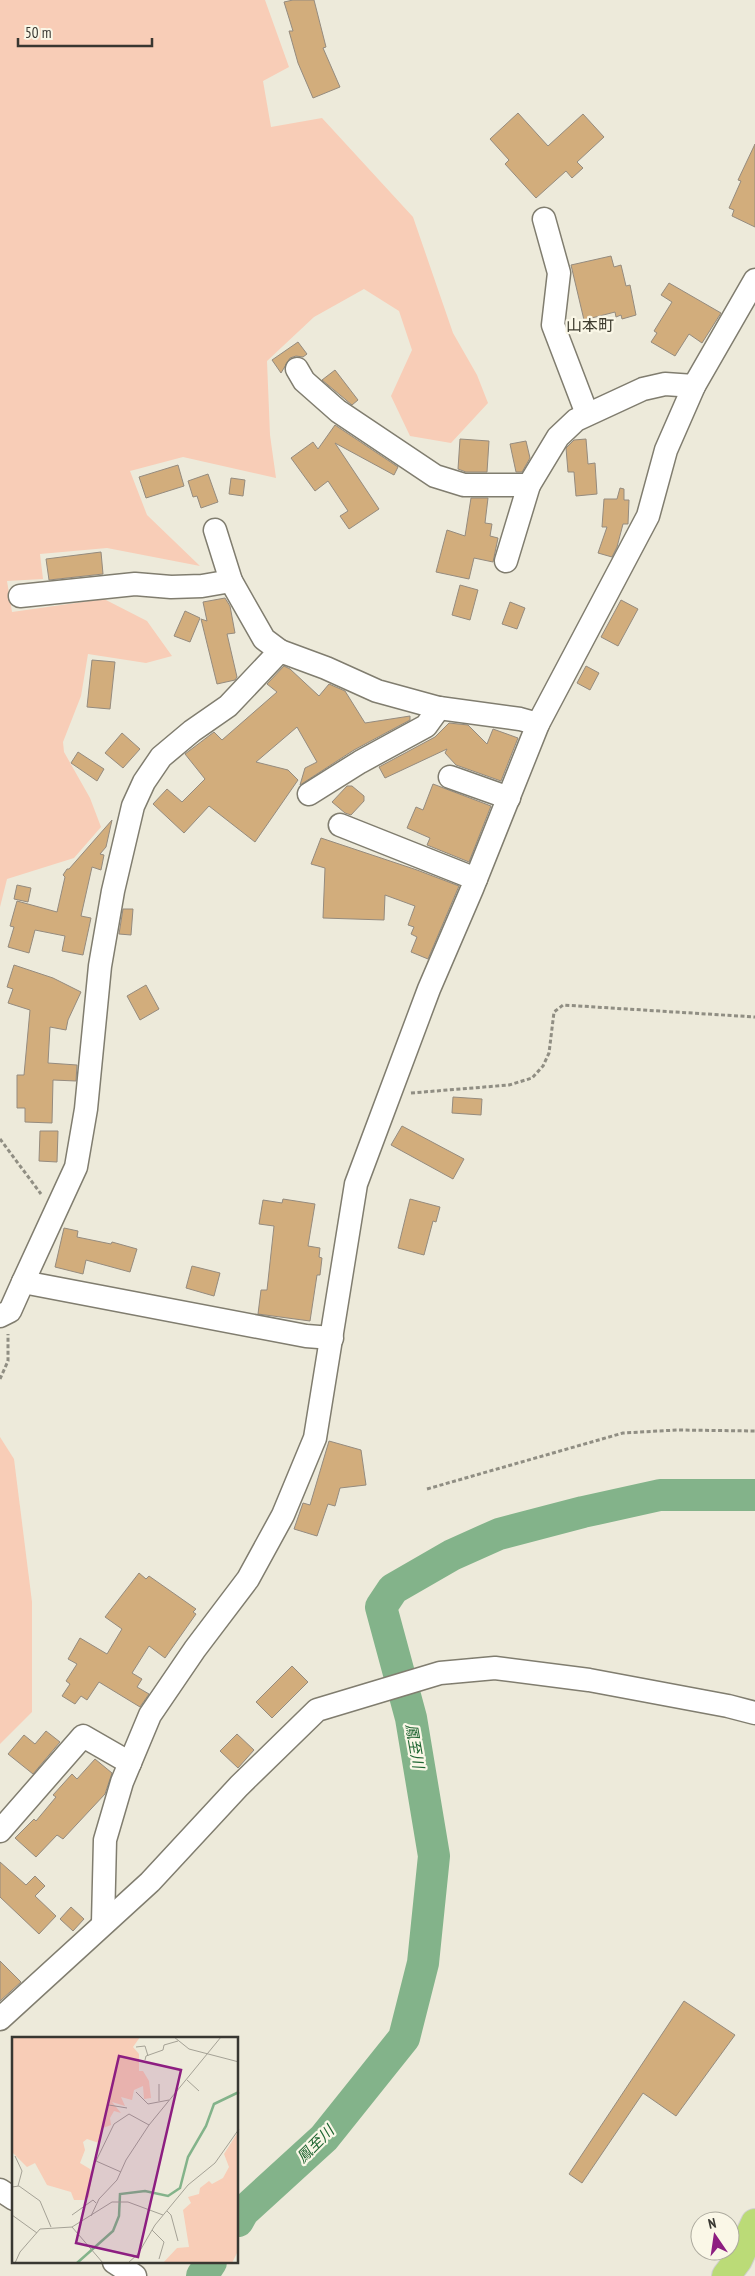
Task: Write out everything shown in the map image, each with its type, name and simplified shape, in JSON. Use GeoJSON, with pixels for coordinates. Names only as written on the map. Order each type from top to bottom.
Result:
{"type":"FeatureCollection","features":[{"type":"Feature","properties":{"kind":"highway"},"geometry":{"type":"LineString","coordinates":[[726,2276],[738,2260],[755,2223]]}},
{"type":"Feature","properties":{"kind":"street"},"geometry":{"type":"LineString","coordinates":[[544,219],[559,273],[553,325],[587,414]]}},
{"type":"Feature","properties":{"kind":"street"},"geometry":{"type":"LineString","coordinates":[[103,1923],[105,1840],[130,1763],[150,1715],[195,1649],[248,1579],[283,1515],[315,1438],[356,1184],[429,989],[476,879],[538,724],[648,516],[666,450],[694,386],[755,280]]}},
{"type":"Feature","properties":{"kind":"street"},"geometry":{"type":"LineString","coordinates":[[297,369],[304,381],[338,412],[435,476],[464,485],[529,485]]}},
{"type":"Feature","properties":{"kind":"street"},"geometry":{"type":"LineString","coordinates":[[506,561],[529,485],[558,436],[576,420],[643,389],[665,384],[694,386]]}},
{"type":"Feature","properties":{"kind":"street"},"geometry":{"type":"LineString","coordinates":[[215,530],[231,581],[264,640],[280,651],[326,668],[377,691],[439,708],[520,719],[538,724]]}},
{"type":"Feature","properties":{"kind":"street"},"geometry":{"type":"LineString","coordinates":[[20,596],[134,584],[171,587],[202,586],[231,581]]}},
{"type":"Feature","properties":{"kind":"street"},"geometry":{"type":"LineString","coordinates":[[5,1314],[23,1282],[76,1167],[82,1139],[100,966],[113,891],[133,806],[144,782],[161,757],[192,731],[228,706],[280,651]]}},
{"type":"Feature","properties":{"kind":"street"},"geometry":{"type":"LineString","coordinates":[[309,794],[360,762],[426,726],[439,708]]}},
{"type":"Feature","properties":{"kind":"street"},"geometry":{"type":"LineString","coordinates":[[450,777],[509,798]]}},
{"type":"Feature","properties":{"kind":"street"},"geometry":{"type":"LineString","coordinates":[[340,825],[476,879]]}},
{"type":"Feature","properties":{"kind":"street"},"geometry":{"type":"LineString","coordinates":[[23,1282],[306,1336],[332,1338]]}},
{"type":"Feature","properties":{"kind":"street"},"geometry":{"type":"LineString","coordinates":[[0,2019],[150,1882],[239,1786],[316,1710],[440,1673],[495,1668],[589,1680],[728,1706],[755,1713]]}},
{"type":"Feature","properties":{"kind":"street"},"geometry":{"type":"LineString","coordinates":[[0,1831],[83,1736],[130,1763]]}},
{"type":"Feature","properties":{"kind":"street"},"geometry":{"type":"LineString","coordinates":[[0,2190],[12,2198]]}},
{"type":"Feature","properties":{"kind":"street"},"geometry":{"type":"LineString","coordinates":[[117,2264],[135,2276]]}},
{"type":"Feature","properties":{"kind":"path"},"geometry":{"type":"LineString","coordinates":[[388,1095],[509,1085],[532,1078],[543,1066],[549,1053],[554,1012],[563,1006],[755,1017]]}},
{"type":"Feature","properties":{"kind":"path"},"geometry":{"type":"LineString","coordinates":[[0,1139],[55,1212]]}},
{"type":"Feature","properties":{"kind":"path"},"geometry":{"type":"LineString","coordinates":[[0,1379],[8,1360],[5,1314]]}},
{"type":"Feature","properties":{"kind":"path"},"geometry":{"type":"LineString","coordinates":[[427,1489],[623,1433],[677,1430],[755,1431]]}},
{"type":"Feature","properties":{"kind":"shaded area"},"geometry":{"type":"Polygon","coordinates":[[[0,0],[265,0],[289,67],[263,81],[271,127],[322,118],[413,217],[453,333],[477,375],[488,403],[451,443],[410,436],[391,396],[412,350],[399,311],[364,289],[314,317],[267,361],[270,435],[276,478],[183,457],[130,471],[147,515],[200,566],[107,548],[40,554],[43,579],[7,581],[12,612],[104,599],[147,621],[172,656],[146,663],[88,654],[81,696],[63,742],[64,752],[90,798],[101,827],[74,858],[7,879],[0,907],[0,0]]]}},
{"type":"Feature","properties":{"kind":"shaded area"},"geometry":{"type":"Polygon","coordinates":[[[0,1437],[14,1459],[32,1602],[32,1712],[0,1744],[0,1437]]]}},
{"type":"Feature","properties":{"kind":"building"},"geometry":{"type":"Polygon","coordinates":[[[314,0],[326,47],[323,48],[340,87],[313,98],[298,63],[289,31],[293,31],[284,2],[314,0]]]}},
{"type":"Feature","properties":{"kind":"building"},"geometry":{"type":"Polygon","coordinates":[[[518,113],[548,146],[583,114],[604,137],[577,162],[583,168],[572,178],[566,171],[536,198],[505,164],[509,160],[490,139],[518,113]]]}},
{"type":"Feature","properties":{"kind":"building"},"geometry":{"type":"Polygon","coordinates":[[[755,144],[755,227],[732,216],[734,210],[729,208],[741,181],[738,180],[755,144]]]}},
{"type":"Feature","properties":{"kind":"building"},"geometry":{"type":"Polygon","coordinates":[[[611,256],[614,267],[621,265],[626,286],[630,285],[636,315],[622,319],[621,315],[616,317],[615,312],[584,320],[571,265],[611,256]]]}},
{"type":"Feature","properties":{"kind":"building"},"geometry":{"type":"Polygon","coordinates":[[[669,283],[721,313],[702,343],[689,334],[675,356],[651,342],[657,333],[654,331],[672,302],[661,295],[669,283]]]}},
{"type":"Feature","properties":{"kind":"building"},"geometry":{"type":"Polygon","coordinates":[[[298,342],[307,354],[303,357],[296,356],[290,358],[281,373],[272,360],[298,342]]]}},
{"type":"Feature","properties":{"kind":"building"},"geometry":{"type":"Polygon","coordinates":[[[335,370],[358,400],[352,405],[322,380],[335,370]]]}},
{"type":"Feature","properties":{"kind":"building"},"geometry":{"type":"Polygon","coordinates":[[[335,425],[398,467],[394,475],[335,443],[379,509],[349,529],[340,516],[348,511],[328,481],[315,491],[291,458],[313,442],[318,449],[335,425]]]}},
{"type":"Feature","properties":{"kind":"building"},"geometry":{"type":"Polygon","coordinates":[[[460,439],[489,441],[487,472],[466,472],[458,469],[460,439]]]}},
{"type":"Feature","properties":{"kind":"building"},"geometry":{"type":"Polygon","coordinates":[[[586,439],[588,464],[595,463],[597,494],[576,496],[574,472],[568,472],[566,448],[574,440],[586,439]]]}},
{"type":"Feature","properties":{"kind":"building"},"geometry":{"type":"Polygon","coordinates":[[[526,441],[530,458],[522,472],[516,472],[510,444],[526,441]]]}},
{"type":"Feature","properties":{"kind":"building"},"geometry":{"type":"Polygon","coordinates":[[[178,465],[184,486],[146,498],[139,477],[178,465]]]}},
{"type":"Feature","properties":{"kind":"building"},"geometry":{"type":"Polygon","coordinates":[[[208,474],[218,502],[201,508],[197,496],[193,497],[188,481],[208,474]]]}},
{"type":"Feature","properties":{"kind":"building"},"geometry":{"type":"Polygon","coordinates":[[[231,478],[245,480],[243,496],[229,494],[231,478]]]}},
{"type":"Feature","properties":{"kind":"building"},"geometry":{"type":"Polygon","coordinates":[[[620,488],[624,489],[624,500],[629,500],[628,524],[623,524],[617,547],[612,557],[598,553],[607,527],[602,527],[604,499],[617,499],[620,488]]]}},
{"type":"Feature","properties":{"kind":"building"},"geometry":{"type":"Polygon","coordinates":[[[471,498],[488,498],[485,523],[492,524],[490,536],[498,538],[493,562],[474,558],[469,579],[436,572],[447,530],[465,536],[471,498]]]}},
{"type":"Feature","properties":{"kind":"building"},"geometry":{"type":"Polygon","coordinates":[[[101,552],[103,574],[49,580],[46,559],[101,552]]]}},
{"type":"Feature","properties":{"kind":"building"},"geometry":{"type":"Polygon","coordinates":[[[460,585],[478,590],[470,620],[452,615],[460,585]]]}},
{"type":"Feature","properties":{"kind":"building"},"geometry":{"type":"Polygon","coordinates":[[[225,598],[230,606],[235,633],[227,634],[237,677],[235,680],[217,684],[201,619],[207,621],[203,602],[225,598]]]}},
{"type":"Feature","properties":{"kind":"building"},"geometry":{"type":"Polygon","coordinates":[[[621,600],[638,609],[618,646],[601,637],[621,600]]]}},
{"type":"Feature","properties":{"kind":"building"},"geometry":{"type":"Polygon","coordinates":[[[510,602],[525,608],[517,629],[502,624],[510,602]]]}},
{"type":"Feature","properties":{"kind":"building"},"geometry":{"type":"Polygon","coordinates":[[[185,611],[200,618],[190,642],[174,636],[185,611]]]}},
{"type":"Feature","properties":{"kind":"building"},"geometry":{"type":"Polygon","coordinates":[[[92,660],[115,662],[110,709],[87,707],[92,660]]]}},
{"type":"Feature","properties":{"kind":"building"},"geometry":{"type":"Polygon","coordinates":[[[284,666],[290,669],[319,696],[329,684],[345,691],[365,723],[410,716],[410,720],[354,750],[300,785],[305,768],[317,762],[297,727],[256,762],[288,770],[298,780],[255,842],[209,806],[184,833],[153,804],[167,789],[182,802],[205,779],[185,754],[214,732],[222,740],[277,692],[267,684],[284,666]]]}},
{"type":"Feature","properties":{"kind":"building"},"geometry":{"type":"Polygon","coordinates":[[[586,666],[599,673],[590,690],[577,683],[586,666]]]}},
{"type":"Feature","properties":{"kind":"building"},"geometry":{"type":"Polygon","coordinates":[[[449,723],[468,725],[487,744],[493,729],[518,738],[501,781],[456,765],[445,753],[447,749],[385,778],[379,767],[435,737],[449,723]]]}},
{"type":"Feature","properties":{"kind":"building"},"geometry":{"type":"Polygon","coordinates":[[[122,733],[140,749],[123,768],[105,753],[122,733]]]}},
{"type":"Feature","properties":{"kind":"building"},"geometry":{"type":"Polygon","coordinates":[[[78,752],[104,769],[97,781],[71,763],[78,752]]]}},
{"type":"Feature","properties":{"kind":"building"},"geometry":{"type":"Polygon","coordinates":[[[433,784],[491,806],[469,862],[427,845],[430,838],[407,828],[416,807],[423,810],[433,784]]]}},
{"type":"Feature","properties":{"kind":"building"},"geometry":{"type":"Polygon","coordinates":[[[347,786],[352,786],[364,796],[364,801],[351,815],[345,813],[332,802],[347,786]]]}},
{"type":"Feature","properties":{"kind":"building"},"geometry":{"type":"Polygon","coordinates":[[[112,820],[106,847],[100,854],[104,855],[101,870],[92,867],[81,916],[91,918],[83,955],[62,951],[65,936],[35,930],[29,953],[8,947],[14,927],[10,926],[17,901],[57,912],[65,877],[63,875],[112,820]]]}},
{"type":"Feature","properties":{"kind":"building"},"geometry":{"type":"Polygon","coordinates":[[[321,838],[459,886],[428,959],[411,952],[417,937],[411,934],[414,927],[408,925],[415,906],[385,895],[384,920],[323,918],[325,868],[311,864],[321,838]]]}},
{"type":"Feature","properties":{"kind":"building"},"geometry":{"type":"Polygon","coordinates":[[[17,885],[31,888],[28,902],[14,899],[17,885]]]}},
{"type":"Feature","properties":{"kind":"building"},"geometry":{"type":"Polygon","coordinates":[[[123,909],[133,909],[131,935],[119,934],[123,909]]]}},
{"type":"Feature","properties":{"kind":"building"},"geometry":{"type":"Polygon","coordinates":[[[14,965],[53,978],[81,992],[68,1020],[66,1030],[50,1027],[48,1063],[77,1065],[76,1081],[53,1080],[52,1123],[25,1122],[25,1108],[17,1108],[17,1075],[24,1075],[30,1010],[8,1003],[13,989],[7,987],[14,965]]]}},
{"type":"Feature","properties":{"kind":"building"},"geometry":{"type":"Polygon","coordinates":[[[146,985],[159,1009],[140,1020],[127,996],[146,985]]]}},
{"type":"Feature","properties":{"kind":"building"},"geometry":{"type":"Polygon","coordinates":[[[453,1097],[482,1099],[481,1115],[452,1113],[453,1097]]]}},
{"type":"Feature","properties":{"kind":"building"},"geometry":{"type":"Polygon","coordinates":[[[402,1126],[464,1159],[453,1179],[391,1145],[402,1126]]]}},
{"type":"Feature","properties":{"kind":"building"},"geometry":{"type":"Polygon","coordinates":[[[40,1131],[58,1131],[57,1162],[39,1161],[40,1131]]]}},
{"type":"Feature","properties":{"kind":"building"},"geometry":{"type":"Polygon","coordinates":[[[283,1199],[315,1204],[308,1246],[320,1248],[319,1257],[322,1258],[320,1275],[317,1275],[310,1321],[258,1314],[261,1290],[267,1290],[274,1226],[259,1224],[263,1200],[282,1203],[283,1199]]]}},
{"type":"Feature","properties":{"kind":"building"},"geometry":{"type":"Polygon","coordinates":[[[410,1199],[440,1207],[436,1222],[433,1221],[424,1255],[398,1248],[410,1199]]]}},
{"type":"Feature","properties":{"kind":"building"},"geometry":{"type":"Polygon","coordinates":[[[64,1228],[78,1231],[77,1237],[111,1244],[112,1242],[137,1249],[130,1272],[86,1260],[83,1274],[55,1267],[64,1228]]]}},
{"type":"Feature","properties":{"kind":"building"},"geometry":{"type":"Polygon","coordinates":[[[192,1266],[220,1273],[214,1296],[186,1288],[192,1266]]]}},
{"type":"Feature","properties":{"kind":"building"},"geometry":{"type":"Polygon","coordinates":[[[329,1441],[361,1450],[366,1485],[340,1488],[335,1506],[328,1504],[317,1536],[294,1529],[303,1503],[310,1505],[329,1441]]]}},
{"type":"Feature","properties":{"kind":"building"},"geometry":{"type":"Polygon","coordinates":[[[139,1573],[146,1579],[149,1576],[196,1609],[193,1612],[196,1614],[165,1658],[149,1646],[132,1673],[142,1679],[137,1687],[149,1694],[140,1707],[99,1682],[87,1700],[81,1696],[75,1704],[62,1696],[70,1684],[66,1681],[77,1664],[68,1659],[80,1638],[107,1654],[122,1629],[105,1617],[139,1573]]]}},
{"type":"Feature","properties":{"kind":"building"},"geometry":{"type":"Polygon","coordinates":[[[292,1666],[308,1682],[272,1718],[256,1702],[292,1666]]]}},
{"type":"Feature","properties":{"kind":"building"},"geometry":{"type":"Polygon","coordinates":[[[46,1731],[60,1742],[33,1774],[8,1754],[24,1735],[35,1744],[46,1731]]]}},
{"type":"Feature","properties":{"kind":"building"},"geometry":{"type":"Polygon","coordinates":[[[237,1734],[254,1750],[238,1768],[220,1751],[237,1734]]]}},
{"type":"Feature","properties":{"kind":"building"},"geometry":{"type":"Polygon","coordinates":[[[95,1759],[112,1773],[105,1794],[63,1839],[57,1835],[36,1857],[15,1838],[34,1819],[36,1821],[56,1797],[53,1795],[72,1774],[77,1779],[95,1759]]]}},
{"type":"Feature","properties":{"kind":"building"},"geometry":{"type":"Polygon","coordinates":[[[0,1862],[26,1885],[35,1876],[45,1886],[35,1896],[56,1916],[39,1934],[0,1897],[0,1862]]]}},
{"type":"Feature","properties":{"kind":"building"},"geometry":{"type":"Polygon","coordinates":[[[71,1907],[84,1919],[73,1931],[60,1919],[71,1907]]]}},
{"type":"Feature","properties":{"kind":"building"},"geometry":{"type":"Polygon","coordinates":[[[0,1961],[21,1982],[0,2001],[0,1961]]]}},
{"type":"Feature","properties":{"kind":"building"},"geometry":{"type":"Polygon","coordinates":[[[684,2001],[735,2035],[676,2116],[643,2093],[582,2183],[569,2174],[684,2001]]]}},
{"type":"Feature","properties":{"kind":"waterway","name":"鳳至川"},"geometry":{"type":"LineString","coordinates":[[239,2219],[243,2212],[324,2138],[404,2038],[423,1963],[434,1856],[411,1718],[381,1607],[393,1589],[452,1555],[499,1534],[583,1512],[660,1495],[755,1495]]}},
{"type":"Feature","properties":{"kind":"waterway","name":"鳳至川"},"geometry":{"type":"LineString","coordinates":[[202,2276],[210,2264]]}},
{"type":"Feature","properties":{"kind":"district","name":"山本町"},"geometry":{"type":"Point","coordinates":[590,325]}}]}
